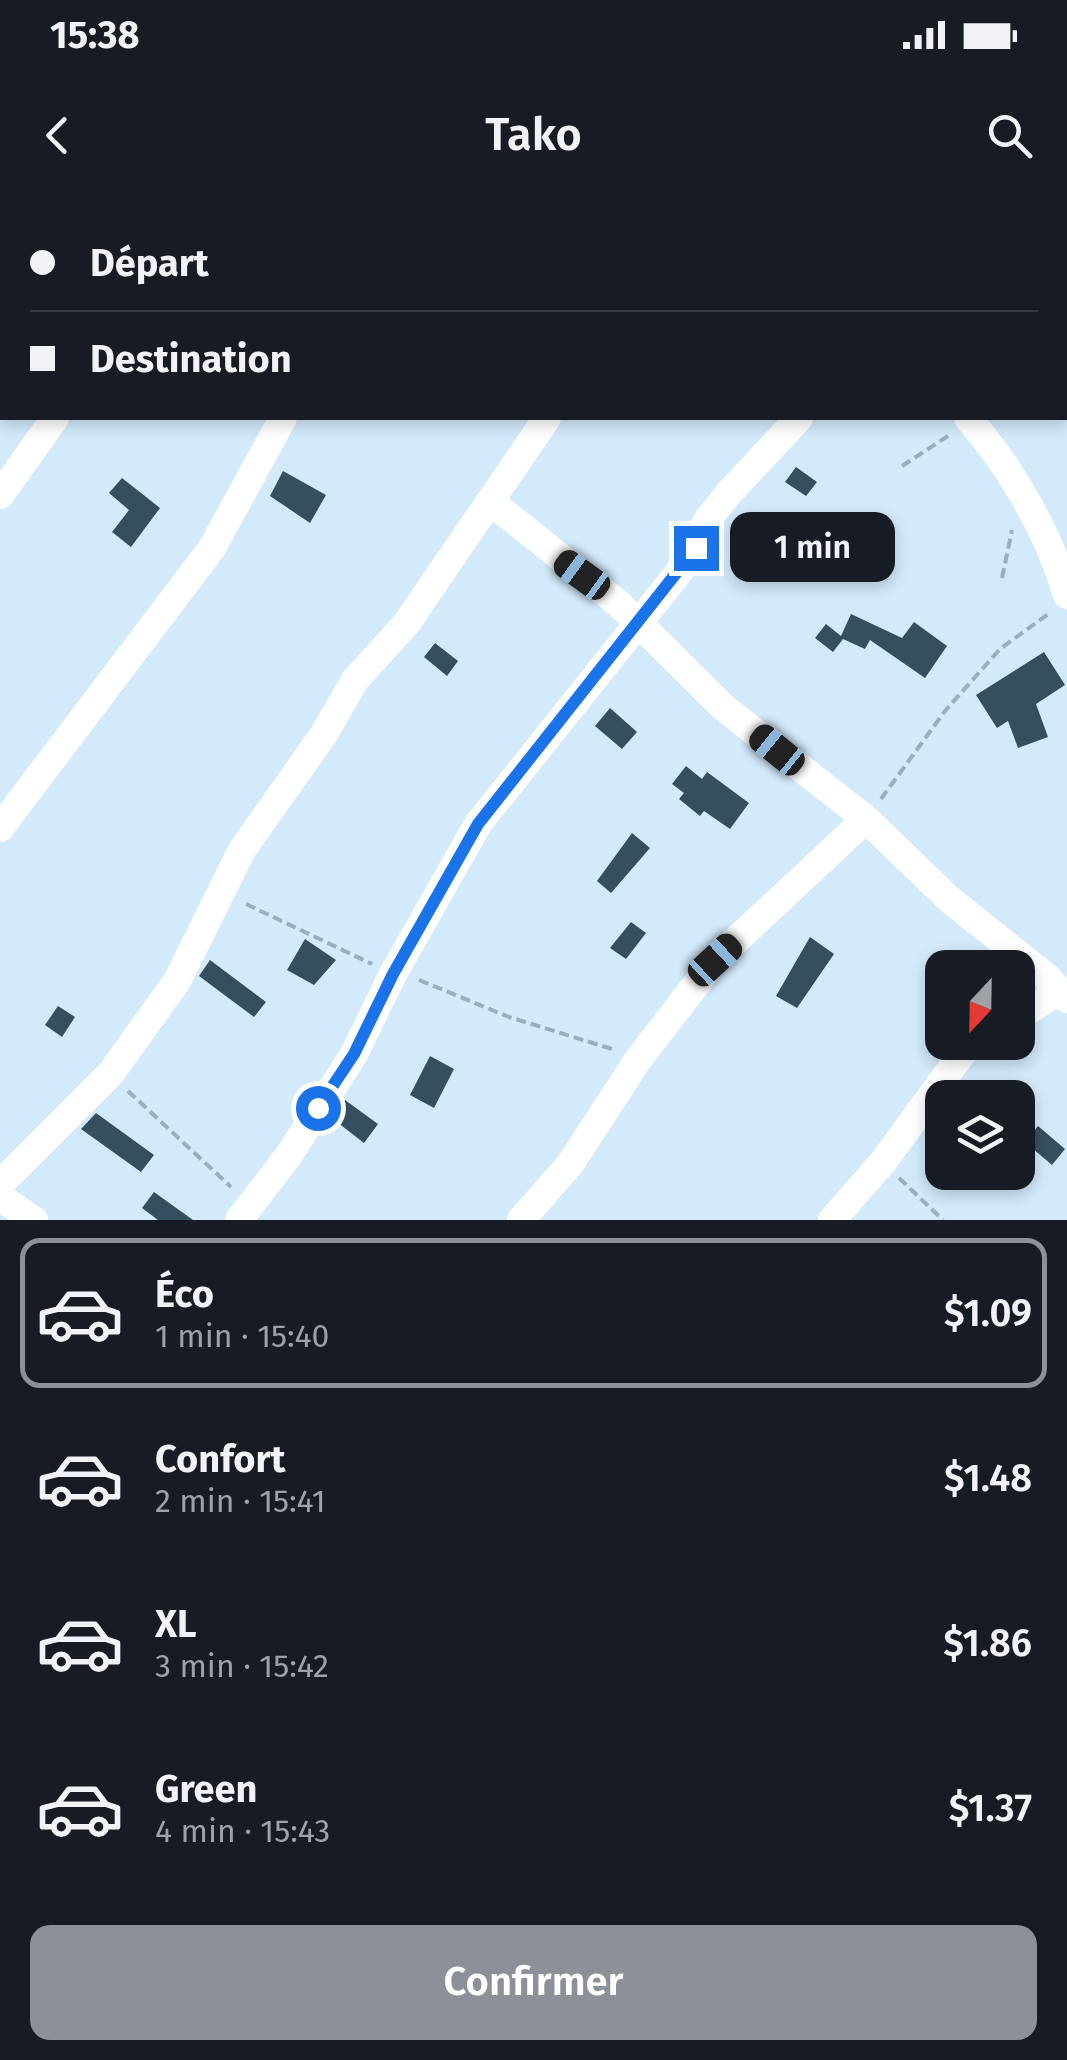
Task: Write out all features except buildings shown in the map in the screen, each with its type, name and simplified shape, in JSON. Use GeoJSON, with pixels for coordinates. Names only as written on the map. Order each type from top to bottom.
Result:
{"type":"FeatureCollection","features":[{"type":"Feature","properties":{"kind":"street"},"geometry":{"type":"LineString","coordinates":[[0,495],[54,420]]}},
{"type":"Feature","properties":{"kind":"street"},"geometry":{"type":"LineString","coordinates":[[0,828],[212,548],[282,420]]}},
{"type":"Feature","properties":{"kind":"street"},"geometry":{"type":"LineString","coordinates":[[34,1220],[2,1198],[111,1073],[177,981],[242,850],[324,734],[356,680],[406,624],[546,420]]}},
{"type":"Feature","properties":{"kind":"street"},"geometry":{"type":"LineString","coordinates":[[244,1212],[290,1155],[354,1054],[393,974],[478,824],[640,623],[696,548],[708,519],[797,420]]}},
{"type":"Feature","properties":{"kind":"street"},"geometry":{"type":"LineString","coordinates":[[971,420],[1019,491],[1056,556],[1060,603]]}},
{"type":"Feature","properties":{"kind":"street"},"geometry":{"type":"LineString","coordinates":[[490,501],[640,623],[723,706],[866,819],[949,899],[1063,995],[1035,1009]]}},
{"type":"Feature","properties":{"kind":"street"},"geometry":{"type":"LineString","coordinates":[[521,1220],[571,1163],[637,1061],[715,960],[866,819]]}},
{"type":"Feature","properties":{"kind":"street"},"geometry":{"type":"LineString","coordinates":[[832,1220],[882,1162],[957,1060]]}},
{"type":"Feature","properties":{"kind":"path"},"geometry":{"type":"LineString","coordinates":[[902,466],[969,420]]}},
{"type":"Feature","properties":{"kind":"path"},"geometry":{"type":"LineString","coordinates":[[1002,578],[1019,491]]}},
{"type":"Feature","properties":{"kind":"path"},"geometry":{"type":"LineString","coordinates":[[866,819],[979,671],[1000,649],[1060,603]]}},
{"type":"Feature","properties":{"kind":"path"},"geometry":{"type":"LineString","coordinates":[[223,895],[274,914],[393,974],[440,986],[465,1000],[602,1045],[637,1061]]}},
{"type":"Feature","properties":{"kind":"path"},"geometry":{"type":"LineString","coordinates":[[111,1073],[244,1212]]}},
{"type":"Feature","properties":{"kind":"path"},"geometry":{"type":"LineString","coordinates":[[882,1162],[943,1220]]}},
{"type":"Feature","properties":{"kind":"route"},"geometry":{"type":"LineString","coordinates":[[318,1108],[354,1054],[393,974],[425,924],[478,824],[696,548]]}}]}
